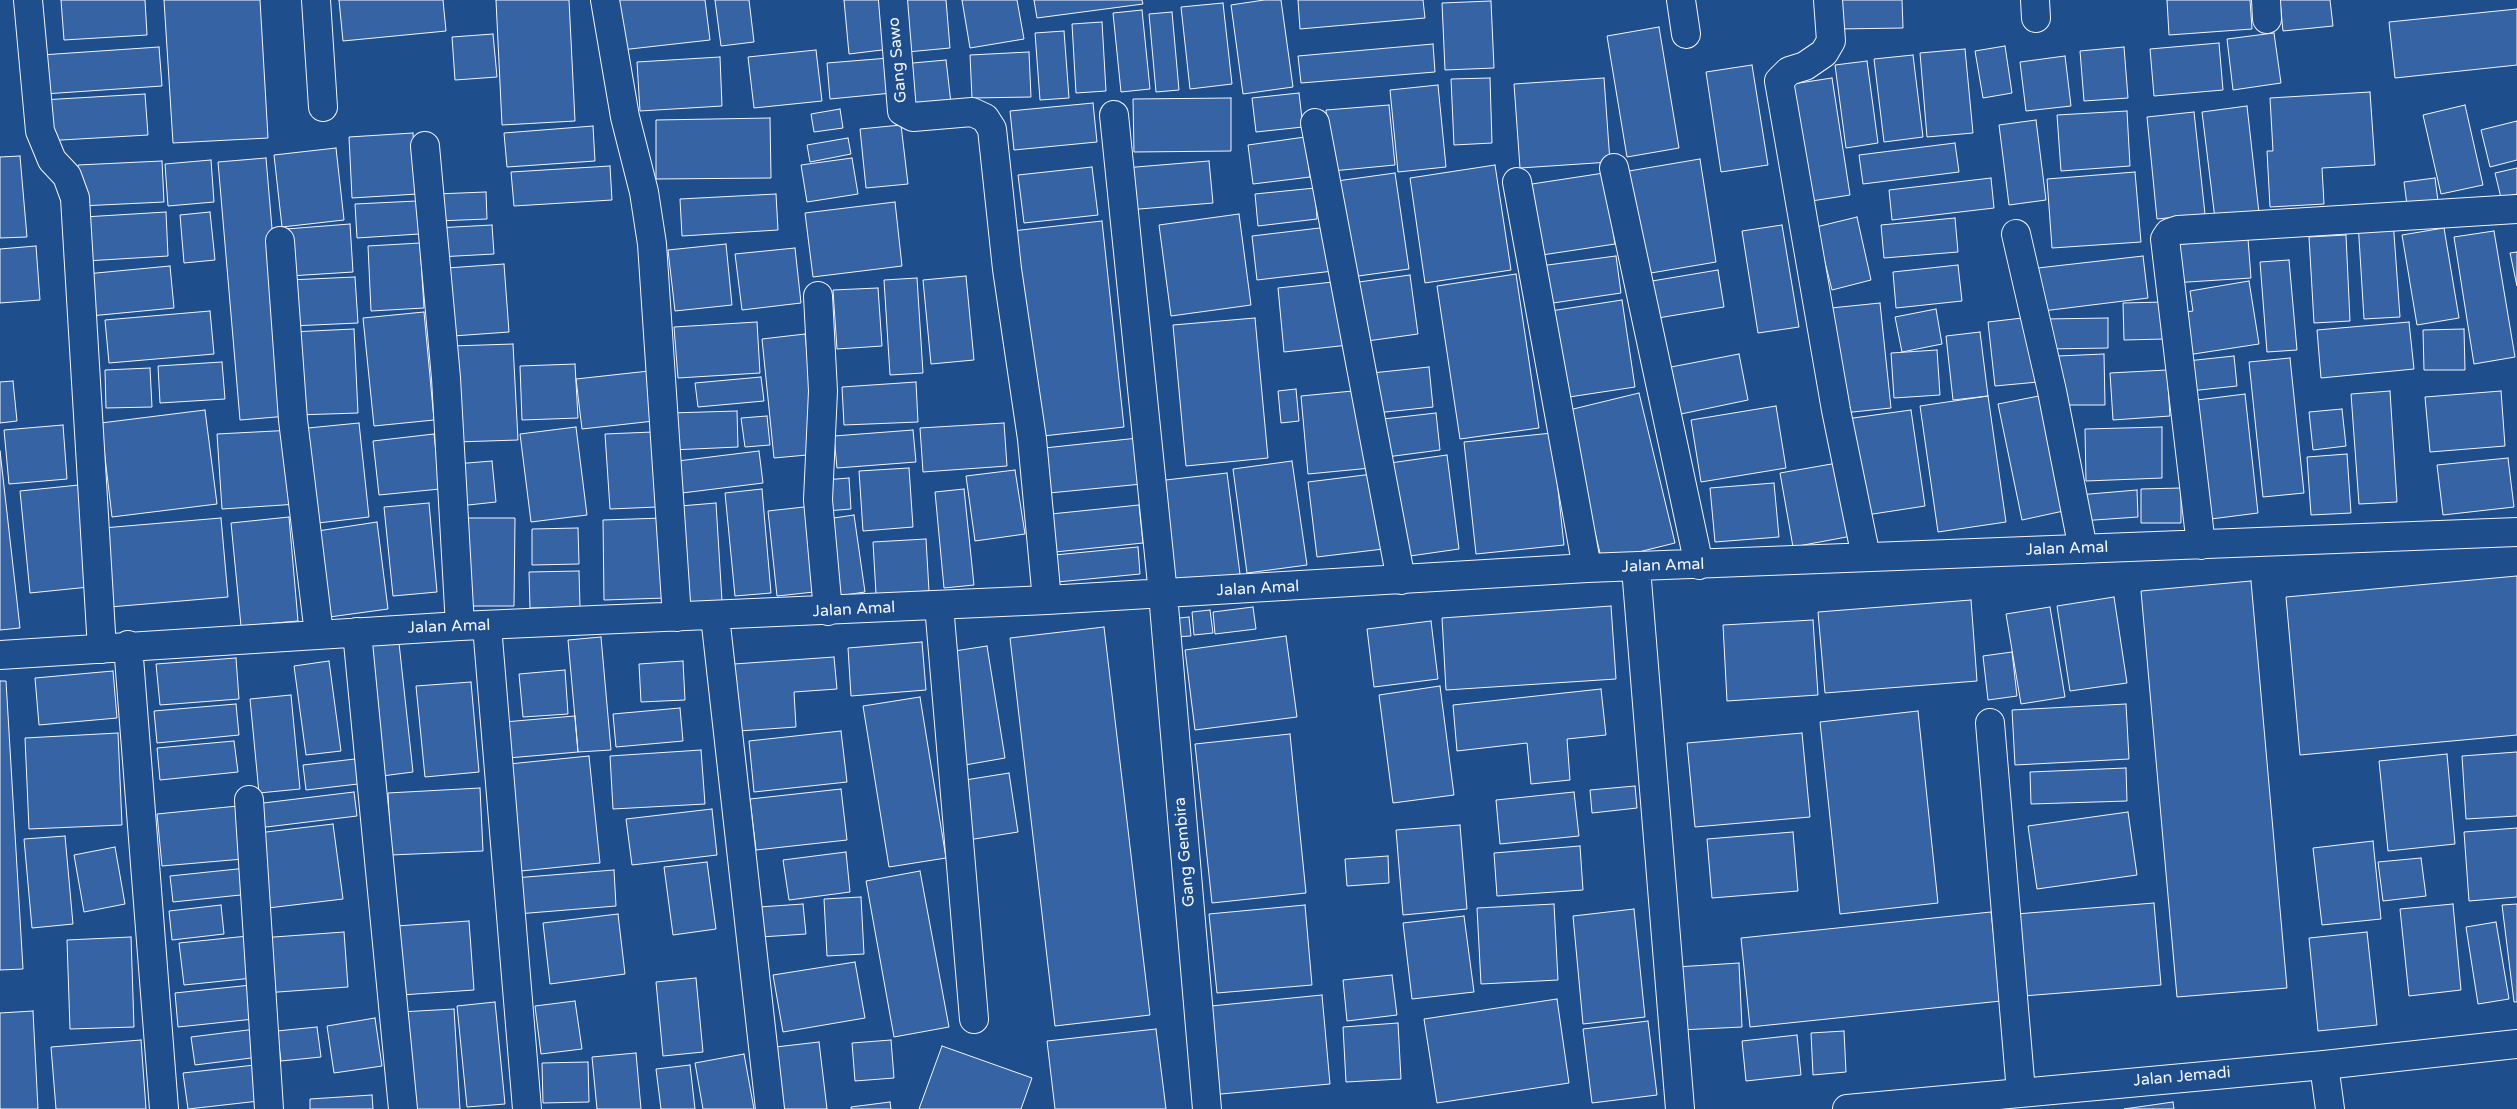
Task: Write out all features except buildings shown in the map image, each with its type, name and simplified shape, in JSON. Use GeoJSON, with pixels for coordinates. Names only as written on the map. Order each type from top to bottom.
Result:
{"type":"FeatureCollection","features":[{"type":"Feature","properties":{"kind":"street"},"geometry":{"type":"LineString","coordinates":[[28,0],[40,131],[52,160],[67,176],[75,198],[115,647],[164,1109]]}},
{"type":"Feature","properties":{"kind":"street"},"geometry":{"type":"LineString","coordinates":[[316,0],[323,107]]}},
{"type":"Feature","properties":{"kind":"street"},"geometry":{"type":"LineString","coordinates":[[605,0],[625,117],[644,192],[652,244],[677,617]]}},
{"type":"Feature","properties":{"kind":"street","name":"Gang Sawo"},"geometry":{"type":"LineString","coordinates":[[893,0],[902,112],[913,116],[972,112],[985,118],[992,129],[1007,269],[1032,439],[1047,600]]}},
{"type":"Feature","properties":{"kind":"street"},"geometry":{"type":"LineString","coordinates":[[1681,0],[1686,34]]}},
{"type":"Feature","properties":{"kind":"street"},"geometry":{"type":"LineString","coordinates":[[1828,0],[1831,41],[1815,59],[1788,71],[1779,81],[1836,410],[1866,557]]}},
{"type":"Feature","properties":{"kind":"street","name":"Gang Gembira"},"geometry":{"type":"LineString","coordinates":[[1114,115],[1163,594],[1207,1109]]}},
{"type":"Feature","properties":{"kind":"street"},"geometry":{"type":"LineString","coordinates":[[1315,123],[1401,580]]}},
{"type":"Feature","properties":{"kind":"street"},"geometry":{"type":"LineString","coordinates":[[425,146],[446,378],[527,1109]]}},
{"type":"Feature","properties":{"kind":"street"},"geometry":{"type":"LineString","coordinates":[[1614,168],[1699,565]]}},
{"type":"Feature","properties":{"kind":"street"},"geometry":{"type":"LineString","coordinates":[[1517,182],[1587,568]]}},
{"type":"Feature","properties":{"kind":"street"},"geometry":{"type":"LineString","coordinates":[[2201,545],[2165,239],[2169,233],[2178,230],[2517,209]]}},
{"type":"Feature","properties":{"kind":"street"},"geometry":{"type":"LineString","coordinates":[[2016,234],[2052,391],[2083,549]]}},
{"type":"Feature","properties":{"kind":"street"},"geometry":{"type":"LineString","coordinates":[[280,241],[293,420],[319,634]]}},
{"type":"Feature","properties":{"kind":"street"},"geometry":{"type":"LineString","coordinates":[[818,296],[823,391],[818,500],[828,611]]}},
{"type":"Feature","properties":{"kind":"street","name":"Jalan Amal"},"geometry":{"type":"LineString","coordinates":[[0,655],[319,634],[1163,594],[1587,568],[1636,568],[1866,557],[2517,532]]}},
{"type":"Feature","properties":{"kind":"street"},"geometry":{"type":"LineString","coordinates":[[1636,568],[1680,1109]]}},
{"type":"Feature","properties":{"kind":"street"},"geometry":{"type":"LineString","coordinates":[[939,605],[974,1019]]}},
{"type":"Feature","properties":{"kind":"street"},"geometry":{"type":"LineString","coordinates":[[715,616],[770,1109]]}},
{"type":"Feature","properties":{"kind":"street"},"geometry":{"type":"LineString","coordinates":[[357,632],[403,1109]]}},
{"type":"Feature","properties":{"kind":"street"},"geometry":{"type":"LineString","coordinates":[[1990,723],[2021,1092]]}},
{"type":"Feature","properties":{"kind":"street"},"geometry":{"type":"LineString","coordinates":[[249,800],[269,1109]]}},
{"type":"Feature","properties":{"kind":"street","name":"Jalan Jemadi"},"geometry":{"type":"LineString","coordinates":[[1846,1109],[1970,1103],[2021,1092],[2324,1065],[2517,1044]]}},
{"type":"Feature","properties":{"kind":"street"},"geometry":{"type":"LineString","coordinates":[[2324,1065],[2330,1109]]}}]}
